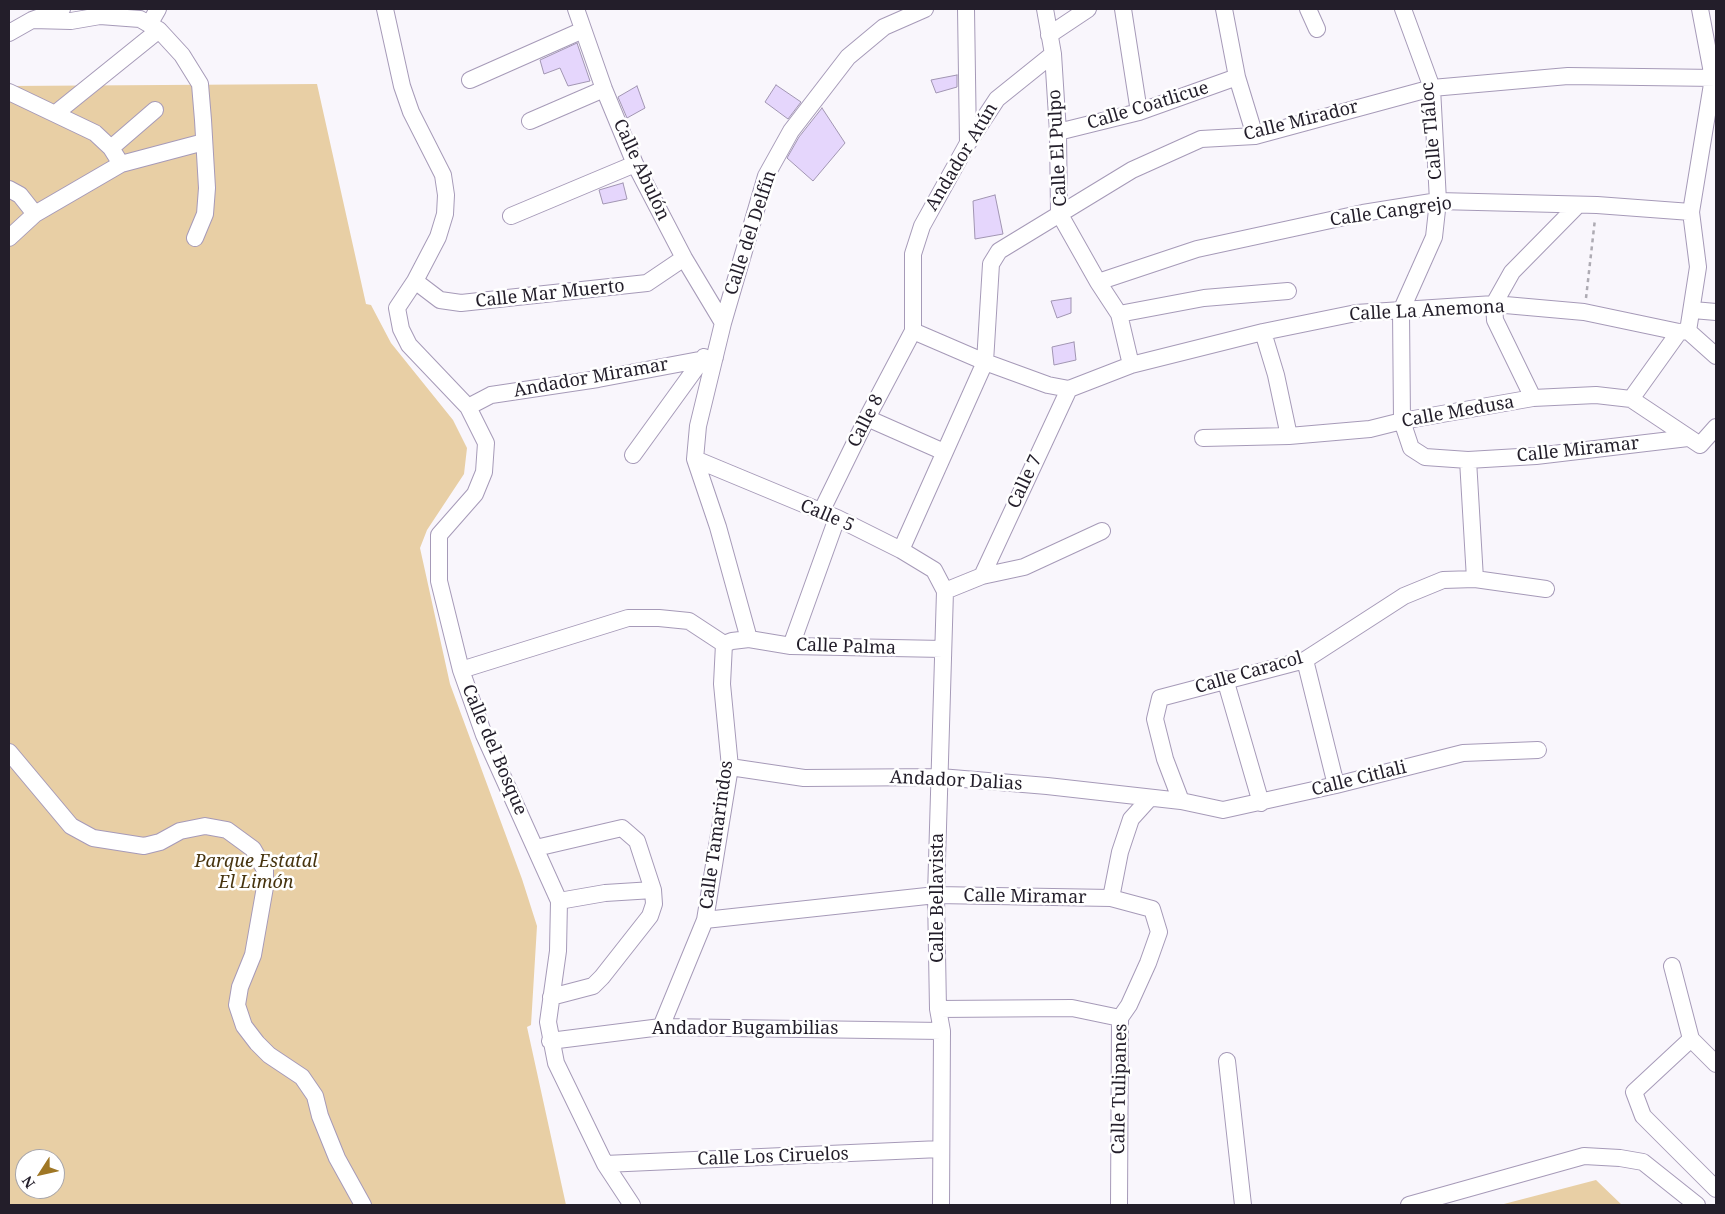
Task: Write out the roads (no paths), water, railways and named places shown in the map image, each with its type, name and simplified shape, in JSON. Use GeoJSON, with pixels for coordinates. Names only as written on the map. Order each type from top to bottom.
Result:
{"type":"FeatureCollection","features":[{"type":"Feature","properties":{"kind":"street"},"geometry":{"type":"LineString","coordinates":[[9,33],[32,20],[62,9]]}},
{"type":"Feature","properties":{"kind":"street"},"geometry":{"type":"LineString","coordinates":[[56,113],[150,24],[158,9]]}},
{"type":"Feature","properties":{"kind":"street","name":"Calle del Bosque"},"geometry":{"type":"LineString","coordinates":[[385,9],[402,86],[411,112],[443,176],[446,195],[444,214],[438,237],[415,281],[397,308],[401,329],[409,345],[468,407],[486,443],[484,472],[475,494],[439,535],[439,582],[461,670],[484,735],[559,901],[558,951],[548,1022],[550,1041],[556,1063],[605,1164],[632,1205]]}},
{"type":"Feature","properties":{"kind":"street","name":"Calle Abulón"},"geometry":{"type":"LineString","coordinates":[[576,9],[604,89],[635,164],[684,258],[723,323]]}},
{"type":"Feature","properties":{"kind":"street","name":"Calle del Delfín"},"geometry":{"type":"LineString","coordinates":[[695,459],[698,426],[710,357],[723,323],[766,176],[791,132],[848,57],[884,28],[924,9]]}},
{"type":"Feature","properties":{"kind":"street"},"geometry":{"type":"LineString","coordinates":[[966,9],[968,143]]}},
{"type":"Feature","properties":{"kind":"street","name":"Calle El Pulpo"},"geometry":{"type":"LineString","coordinates":[[1045,9],[1053,54],[1058,132],[1059,213],[1098,282],[1119,314],[1131,365]]}},
{"type":"Feature","properties":{"kind":"street"},"geometry":{"type":"LineString","coordinates":[[1049,35],[1088,9]]}},
{"type":"Feature","properties":{"kind":"street"},"geometry":{"type":"LineString","coordinates":[[1123,9],[1138,112]]}},
{"type":"Feature","properties":{"kind":"street"},"geometry":{"type":"LineString","coordinates":[[1224,9],[1237,77],[1255,136]]}},
{"type":"Feature","properties":{"kind":"street"},"geometry":{"type":"LineString","coordinates":[[1308,9],[1318,29]]}},
{"type":"Feature","properties":{"kind":"street","name":"Calle Tláloc"},"geometry":{"type":"LineString","coordinates":[[1401,311],[1434,237],[1438,201],[1432,88],[1403,9]]}},
{"type":"Feature","properties":{"kind":"street"},"geometry":{"type":"LineString","coordinates":[[1631,399],[1684,332],[1693,310],[1698,267],[1691,212],[1715,78],[1710,29],[1700,9]]}},
{"type":"Feature","properties":{"kind":"street"},"geometry":{"type":"LineString","coordinates":[[32,20],[71,21],[100,16],[150,24],[182,55],[200,84],[207,188],[205,214],[195,238]]}},
{"type":"Feature","properties":{"kind":"street"},"geometry":{"type":"LineString","coordinates":[[470,80],[583,30]]}},
{"type":"Feature","properties":{"kind":"street","name":"Andador Atún"},"geometry":{"type":"LineString","coordinates":[[913,331],[913,254],[922,226],[968,143],[997,98],[1053,54]]}},
{"type":"Feature","properties":{"kind":"street","name":"Calle Mirador"},"geometry":{"type":"LineString","coordinates":[[986,362],[991,264],[999,251],[1132,170],[1201,139],[1255,136],[1432,88],[1568,76],[1715,78]]}},
{"type":"Feature","properties":{"kind":"street","name":"Calle Coatlicue"},"geometry":{"type":"LineString","coordinates":[[1058,132],[1138,112],[1237,77]]}},
{"type":"Feature","properties":{"kind":"street"},"geometry":{"type":"LineString","coordinates":[[530,121],[604,89]]}},
{"type":"Feature","properties":{"kind":"street"},"geometry":{"type":"LineString","coordinates":[[9,92],[95,133],[110,148],[121,164]]}},
{"type":"Feature","properties":{"kind":"street"},"geometry":{"type":"LineString","coordinates":[[110,148],[155,110]]}},
{"type":"Feature","properties":{"kind":"street"},"geometry":{"type":"LineString","coordinates":[[9,238],[35,214],[121,164],[204,142]]}},
{"type":"Feature","properties":{"kind":"street"},"geometry":{"type":"LineString","coordinates":[[511,216],[635,164]]}},
{"type":"Feature","properties":{"kind":"street"},"geometry":{"type":"LineString","coordinates":[[9,189],[20,195],[35,214]]}},
{"type":"Feature","properties":{"kind":"street","name":"Calle Cangrejo"},"geometry":{"type":"LineString","coordinates":[[1098,282],[1197,250],[1363,213],[1438,201],[1597,205],[1691,212]]}},
{"type":"Feature","properties":{"kind":"street"},"geometry":{"type":"LineString","coordinates":[[1533,398],[1495,320],[1494,304],[1512,272],[1578,205]]}},
{"type":"Feature","properties":{"kind":"street","name":"Calle Mar Muerto"},"geometry":{"type":"LineString","coordinates":[[415,281],[440,300],[461,303],[647,283],[684,258]]}},
{"type":"Feature","properties":{"kind":"street"},"geometry":{"type":"LineString","coordinates":[[1119,314],[1204,298],[1288,291]]}},
{"type":"Feature","properties":{"kind":"street","name":"Calle La Anemona"},"geometry":{"type":"LineString","coordinates":[[1069,389],[1131,365],[1263,332],[1356,313],[1494,304],[1584,312],[1684,332],[1716,356]]}},
{"type":"Feature","properties":{"kind":"street"},"geometry":{"type":"LineString","coordinates":[[1693,310],[1716,312]]}},
{"type":"Feature","properties":{"kind":"street"},"geometry":{"type":"LineString","coordinates":[[1401,311],[1402,421]]}},
{"type":"Feature","properties":{"kind":"street"},"geometry":{"type":"LineString","coordinates":[[913,331],[986,362],[1048,384],[1069,389]]}},
{"type":"Feature","properties":{"kind":"street","name":"Calle 8"},"geometry":{"type":"LineString","coordinates":[[820,512],[913,331]]}},
{"type":"Feature","properties":{"kind":"street"},"geometry":{"type":"LineString","coordinates":[[1263,332],[1276,375],[1289,436]]}},
{"type":"Feature","properties":{"kind":"street"},"geometry":{"type":"LineString","coordinates":[[633,456],[710,357]]}},
{"type":"Feature","properties":{"kind":"street","name":"Andador Miramar"},"geometry":{"type":"LineString","coordinates":[[468,407],[492,395],[598,379],[710,357]]}},
{"type":"Feature","properties":{"kind":"street"},"geometry":{"type":"LineString","coordinates":[[900,550],[986,362]]}},
{"type":"Feature","properties":{"kind":"street","name":"Calle 7"},"geometry":{"type":"LineString","coordinates":[[982,576],[1069,389]]}},
{"type":"Feature","properties":{"kind":"street","name":"Calle Medusa"},"geometry":{"type":"LineString","coordinates":[[1202,438],[1289,436],[1370,429],[1402,421],[1533,398],[1596,395],[1631,399],[1694,441]]}},
{"type":"Feature","properties":{"kind":"street"},"geometry":{"type":"LineString","coordinates":[[867,418],[944,452]]}},
{"type":"Feature","properties":{"kind":"street","name":"Calle Miramar"},"geometry":{"type":"LineString","coordinates":[[1402,421],[1411,448],[1425,458],[1468,460],[1536,456],[1694,441]]}},
{"type":"Feature","properties":{"kind":"street"},"geometry":{"type":"LineString","coordinates":[[1694,441],[1716,427]]}},
{"type":"Feature","properties":{"kind":"street"},"geometry":{"type":"LineString","coordinates":[[695,459],[718,526],[750,639]]}},
{"type":"Feature","properties":{"kind":"street","name":"Calle 5"},"geometry":{"type":"LineString","coordinates":[[695,459],[837,518],[900,550],[934,570],[945,591]]}},
{"type":"Feature","properties":{"kind":"street"},"geometry":{"type":"LineString","coordinates":[[1468,460],[1475,579]]}},
{"type":"Feature","properties":{"kind":"street"},"geometry":{"type":"LineString","coordinates":[[791,646],[837,518]]}},
{"type":"Feature","properties":{"kind":"street"},"geometry":{"type":"LineString","coordinates":[[945,591],[982,576],[1024,567],[1102,531]]}},
{"type":"Feature","properties":{"kind":"street","name":"Calle Caracol"},"geometry":{"type":"LineString","coordinates":[[1181,801],[1165,758],[1155,719],[1160,698],[1225,679],[1304,660],[1404,596],[1443,580],[1475,579],[1546,589]]}},
{"type":"Feature","properties":{"kind":"street","name":"Calle Bellavista"},"geometry":{"type":"LineString","coordinates":[[941,1205],[942,1031],[938,1009],[936,895],[945,591]]}},
{"type":"Feature","properties":{"kind":"street"},"geometry":{"type":"LineString","coordinates":[[461,670],[628,618],[659,618],[689,621],[728,642]]}},
{"type":"Feature","properties":{"kind":"street","name":"Calle Palma"},"geometry":{"type":"LineString","coordinates":[[728,642],[750,639],[791,646],[943,649]]}},
{"type":"Feature","properties":{"kind":"street","name":"Calle Tamarindos"},"geometry":{"type":"LineString","coordinates":[[661,1026],[705,920],[730,767],[722,684],[728,642]]}},
{"type":"Feature","properties":{"kind":"street"},"geometry":{"type":"LineString","coordinates":[[1304,660],[1336,785]]}},
{"type":"Feature","properties":{"kind":"street"},"geometry":{"type":"LineString","coordinates":[[1225,679],[1261,803]]}},
{"type":"Feature","properties":{"kind":"street","name":"Calle Citlali"},"geometry":{"type":"LineString","coordinates":[[1181,801],[1223,810],[1261,803],[1463,753],[1538,750]]}},
{"type":"Feature","properties":{"kind":"street"},"geometry":{"type":"LineString","coordinates":[[9,752],[71,826],[94,838],[144,846],[160,842],[180,832],[205,826],[227,830],[253,849],[265,870],[264,886],[252,955],[240,987],[237,1005],[244,1026],[269,1056],[302,1077],[315,1096],[331,1146],[363,1205]]}},
{"type":"Feature","properties":{"kind":"street","name":"Andador Dalias"},"geometry":{"type":"LineString","coordinates":[[730,767],[804,778],[940,777],[1181,801]]}},
{"type":"Feature","properties":{"kind":"street"},"geometry":{"type":"LineString","coordinates":[[1111,898],[1120,852],[1130,819],[1150,798]]}},
{"type":"Feature","properties":{"kind":"street"},"geometry":{"type":"LineString","coordinates":[[536,848],[622,828],[637,841],[653,890],[654,904],[650,916],[602,977],[593,986],[551,997]]}},
{"type":"Feature","properties":{"kind":"street"},"geometry":{"type":"LineString","coordinates":[[559,901],[605,894],[653,890]]}},
{"type":"Feature","properties":{"kind":"street","name":"Calle Miramar"},"geometry":{"type":"LineString","coordinates":[[705,920],[936,895],[1111,898],[1152,909],[1157,921]]}},
{"type":"Feature","properties":{"kind":"street","name":"Calle Tulipanes"},"geometry":{"type":"LineString","coordinates":[[1119,1205],[1120,1018],[1129,1005],[1148,963],[1159,932],[1157,921]]}},
{"type":"Feature","properties":{"kind":"street"},"geometry":{"type":"LineString","coordinates":[[1672,966],[1691,1039],[1716,1064]]}},
{"type":"Feature","properties":{"kind":"street"},"geometry":{"type":"LineString","coordinates":[[938,1009],[1072,1008],[1120,1018]]}},
{"type":"Feature","properties":{"kind":"street","name":"Andador Bugambilias"},"geometry":{"type":"LineString","coordinates":[[550,1041],[661,1026],[942,1031]]}},
{"type":"Feature","properties":{"kind":"street"},"geometry":{"type":"LineString","coordinates":[[1691,1039],[1634,1092],[1643,1116],[1716,1190],[1701,1205]]}},
{"type":"Feature","properties":{"kind":"street"},"geometry":{"type":"LineString","coordinates":[[1227,1061],[1243,1205]]}},
{"type":"Feature","properties":{"kind":"street","name":"Calle Los Ciruelos"},"geometry":{"type":"LineString","coordinates":[[605,1164],[940,1150]]}},
{"type":"Feature","properties":{"kind":"street"},"geometry":{"type":"LineString","coordinates":[[1409,1205],[1584,1156],[1620,1158],[1643,1162],[1697,1205]]}},
{"type":"Feature","properties":{"kind":"park label","name":"Parque Estatal El Limón"},"geometry":{"type":"Point","coordinates":[256,872]}}]}
